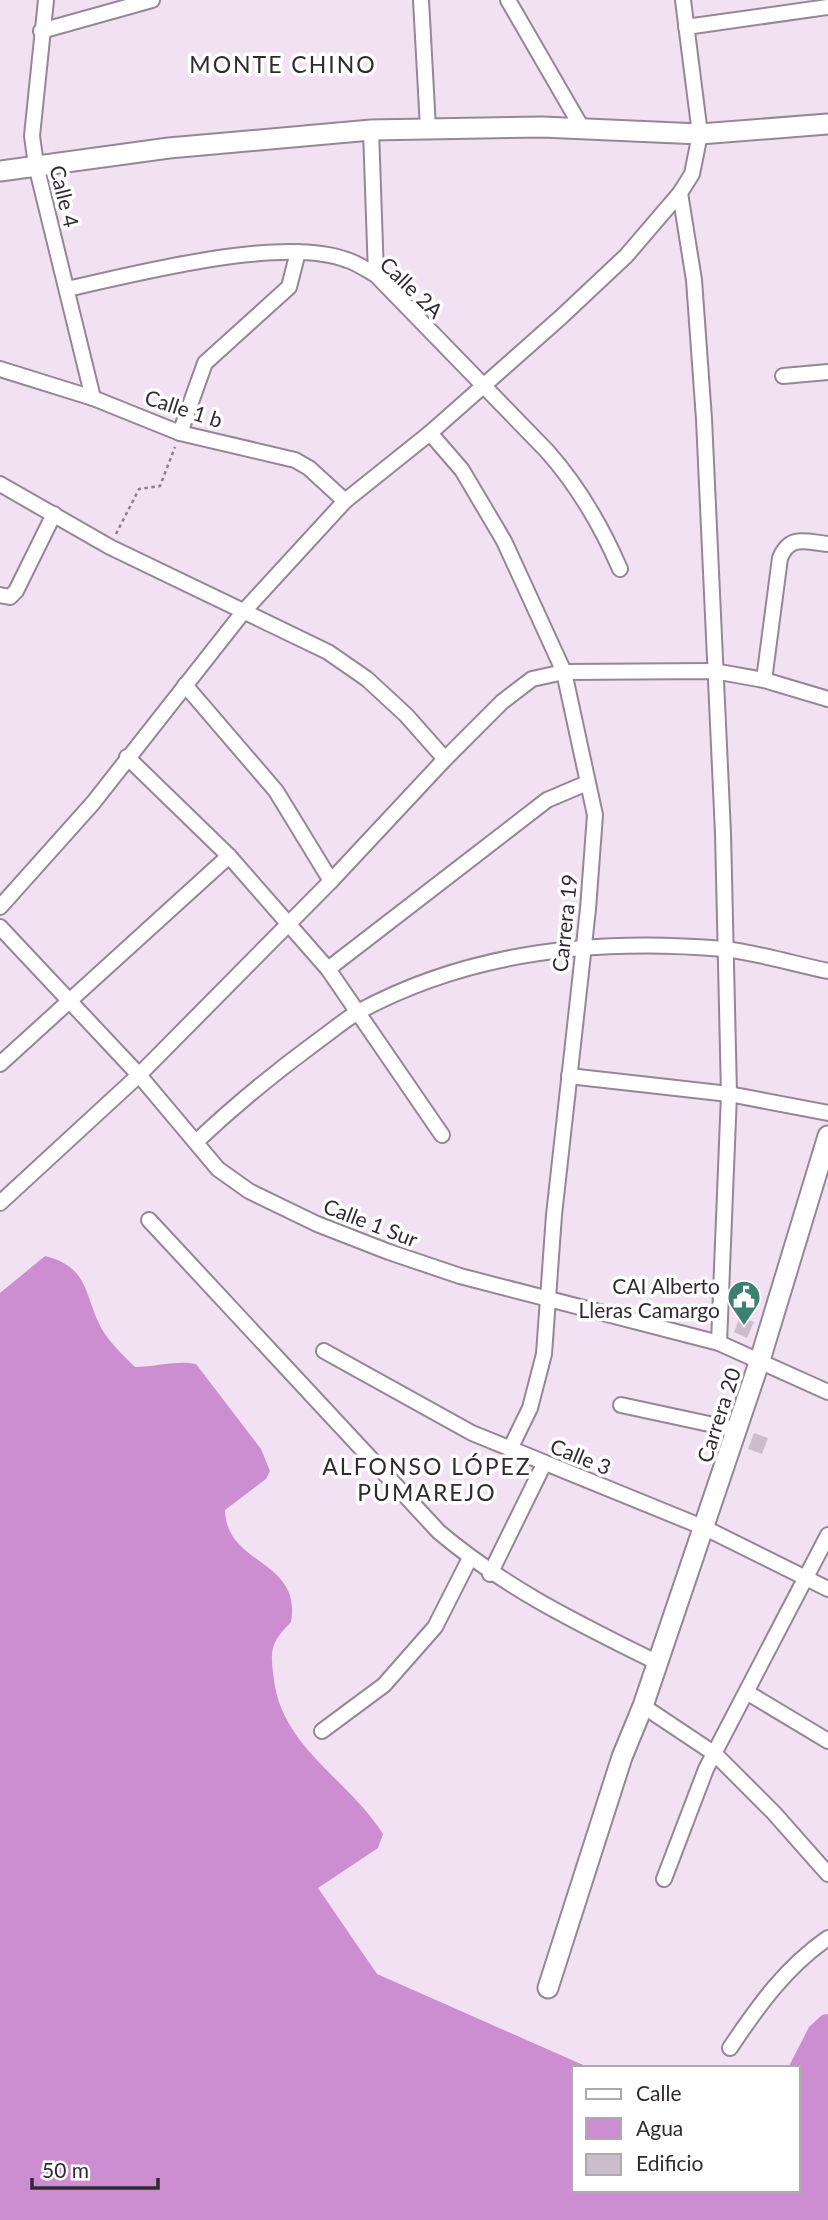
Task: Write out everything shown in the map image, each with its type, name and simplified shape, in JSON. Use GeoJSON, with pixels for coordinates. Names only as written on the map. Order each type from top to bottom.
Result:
{"type":"FeatureCollection","features":[{"type":"Feature","properties":{"kind":"street","name":"Calle 4"},"geometry":{"type":"LineString","coordinates":[[46,0],[32,136],[36,165],[93,398]]}},
{"type":"Feature","properties":{"kind":"street"},"geometry":{"type":"LineString","coordinates":[[41,30],[152,0]]}},
{"type":"Feature","properties":{"kind":"street"},"geometry":{"type":"LineString","coordinates":[[421,0],[428,128]]}},
{"type":"Feature","properties":{"kind":"street"},"geometry":{"type":"LineString","coordinates":[[508,0],[582,128]]}},
{"type":"Feature","properties":{"kind":"street"},"geometry":{"type":"LineString","coordinates":[[0,907],[45,861],[244,611],[345,501],[430,433],[626,256],[680,193],[692,174],[700,134],[683,0]]}},
{"type":"Feature","properties":{"kind":"street"},"geometry":{"type":"LineString","coordinates":[[686,27],[828,7]]}},
{"type":"Feature","properties":{"kind":"street"},"geometry":{"type":"LineString","coordinates":[[0,172],[169,148],[371,130],[582,128],[700,134],[828,124]]}},
{"type":"Feature","properties":{"kind":"street"},"geometry":{"type":"LineString","coordinates":[[371,130],[376,275]]}},
{"type":"Feature","properties":{"kind":"street"},"geometry":{"type":"LineString","coordinates":[[680,193],[694,281],[703,405],[726,950],[729,1094],[719,1343]]}},
{"type":"Feature","properties":{"kind":"street"},"geometry":{"type":"LineString","coordinates":[[180,433],[205,363],[289,287],[298,252]]}},
{"type":"Feature","properties":{"kind":"street","name":"Calle 2A"},"geometry":{"type":"LineString","coordinates":[[66,289],[216,258],[298,252],[347,259],[376,275],[569,476],[600,522],[620,569]]}},
{"type":"Feature","properties":{"kind":"street","name":"Calle 1 b"},"geometry":{"type":"LineString","coordinates":[[0,369],[93,398],[180,433],[295,460],[309,468],[345,501]]}},
{"type":"Feature","properties":{"kind":"street"},"geometry":{"type":"LineString","coordinates":[[783,376],[828,372]]}},
{"type":"Feature","properties":{"kind":"street","name":"Carrera 19"},"geometry":{"type":"LineString","coordinates":[[430,433],[462,470],[504,541],[564,672],[595,815],[547,1298],[544,1354],[530,1408],[510,1449]]}},
{"type":"Feature","properties":{"kind":"street"},"geometry":{"type":"LineString","coordinates":[[0,484],[110,547],[328,652],[367,680],[406,715],[445,759]]}},
{"type":"Feature","properties":{"kind":"street"},"geometry":{"type":"LineString","coordinates":[[0,595],[10,597],[16,591],[54,514]]}},
{"type":"Feature","properties":{"kind":"street"},"geometry":{"type":"LineString","coordinates":[[764,680],[780,558],[784,548],[796,542],[828,544]]}},
{"type":"Feature","properties":{"kind":"street"},"geometry":{"type":"LineString","coordinates":[[0,1203],[139,1075],[331,881],[445,759],[502,702],[532,680],[564,672],[714,671],[764,680],[828,699]]}},
{"type":"Feature","properties":{"kind":"street"},"geometry":{"type":"LineString","coordinates":[[186,685],[275,791],[331,881]]}},
{"type":"Feature","properties":{"kind":"street"},"geometry":{"type":"LineString","coordinates":[[127,757],[229,856],[286,925],[328,969],[442,1135]]}},
{"type":"Feature","properties":{"kind":"street"},"geometry":{"type":"LineString","coordinates":[[328,969],[547,800],[587,783]]}},
{"type":"Feature","properties":{"kind":"street"},"geometry":{"type":"LineString","coordinates":[[0,1064],[71,1003],[229,856]]}},
{"type":"Feature","properties":{"kind":"street","name":"Calle 1 Sur"},"geometry":{"type":"LineString","coordinates":[[0,928],[139,1075],[218,1170],[249,1191],[317,1224],[460,1276],[719,1343],[828,1392]]}},
{"type":"Feature","properties":{"kind":"street"},"geometry":{"type":"LineString","coordinates":[[197,1142],[239,1101],[356,1013],[422,982],[475,965],[528,953],[582,947],[653,946],[726,950],[828,971]]}},
{"type":"Feature","properties":{"kind":"street"},"geometry":{"type":"LineString","coordinates":[[569,1076],[729,1094],[828,1113]]}},
{"type":"Feature","properties":{"kind":"street","name":"Carrera 20"},"geometry":{"type":"LineString","coordinates":[[548,1988],[622,1757],[643,1706],[705,1528],[760,1360],[828,1136]]}},
{"type":"Feature","properties":{"kind":"street"},"geometry":{"type":"LineString","coordinates":[[149,1220],[382,1474],[439,1532],[490,1574],[550,1609],[658,1663]]}},
{"type":"Feature","properties":{"kind":"street","name":"Calle 3"},"geometry":{"type":"LineString","coordinates":[[324,1351],[472,1433],[705,1528],[828,1589]]}},
{"type":"Feature","properties":{"kind":"street"},"geometry":{"type":"LineString","coordinates":[[621,1405],[737,1430]]}},
{"type":"Feature","properties":{"kind":"street"},"geometry":{"type":"LineString","coordinates":[[490,1574],[544,1464]]}},
{"type":"Feature","properties":{"kind":"street"},"geometry":{"type":"LineString","coordinates":[[664,1879],[686,1817],[715,1754],[828,1535]]}},
{"type":"Feature","properties":{"kind":"street"},"geometry":{"type":"LineString","coordinates":[[322,1731],[384,1685],[435,1627],[470,1558]]}},
{"type":"Feature","properties":{"kind":"street"},"geometry":{"type":"LineString","coordinates":[[748,1693],[828,1741]]}},
{"type":"Feature","properties":{"kind":"street"},"geometry":{"type":"LineString","coordinates":[[643,1706],[715,1754],[774,1813],[828,1874]]}},
{"type":"Feature","properties":{"kind":"street"},"geometry":{"type":"LineString","coordinates":[[730,2048],[765,1995],[811,1950],[828,1938]]}},
{"type":"Feature","properties":{"kind":"path"},"geometry":{"type":"LineString","coordinates":[[110,547],[134,496],[144,487],[160,486],[180,433]]}},
{"type":"Feature","properties":{"kind":"water"},"geometry":{"type":"Polygon","coordinates":[[[45,1256],[72,1268],[85,1287],[105,1334],[135,1367],[196,1364],[261,1449],[270,1471],[266,1479],[225,1510],[229,1528],[237,1542],[275,1574],[285,1586],[291,1601],[291,1622],[275,1642],[272,1654],[274,1680],[280,1704],[290,1725],[303,1744],[369,1815],[383,1834],[378,1848],[318,1888],[377,1974],[585,2066],[572,2066],[572,2192],[800,2192],[800,2066],[789,2066],[809,2027],[822,2015],[828,2014],[828,2220],[0,2220],[0,1293],[45,1256]]]}},
{"type":"Feature","properties":{"kind":"building","name":"CAI Alberto Lleras Camargo"},"geometry":{"type":"Polygon","coordinates":[[[740,1317],[754,1322],[747,1338],[734,1332],[740,1317]]]}},
{"type":"Feature","properties":{"kind":"building"},"geometry":{"type":"Polygon","coordinates":[[[754,1433],[768,1438],[762,1454],[748,1449],[754,1433]]]}},
{"type":"Feature","properties":{"kind":"place","name":"CAI Alberto Lleras Camargo"},"geometry":{"type":"Point","coordinates":[744,1327]}},
{"type":"Feature","properties":{"kind":"district","name":"MONTE CHINO"},"geometry":{"type":"Point","coordinates":[283,64]}},
{"type":"Feature","properties":{"kind":"district","name":"ALFONSO LÓPEZ PUMAREJO"},"geometry":{"type":"Point","coordinates":[427,1479]}}]}
